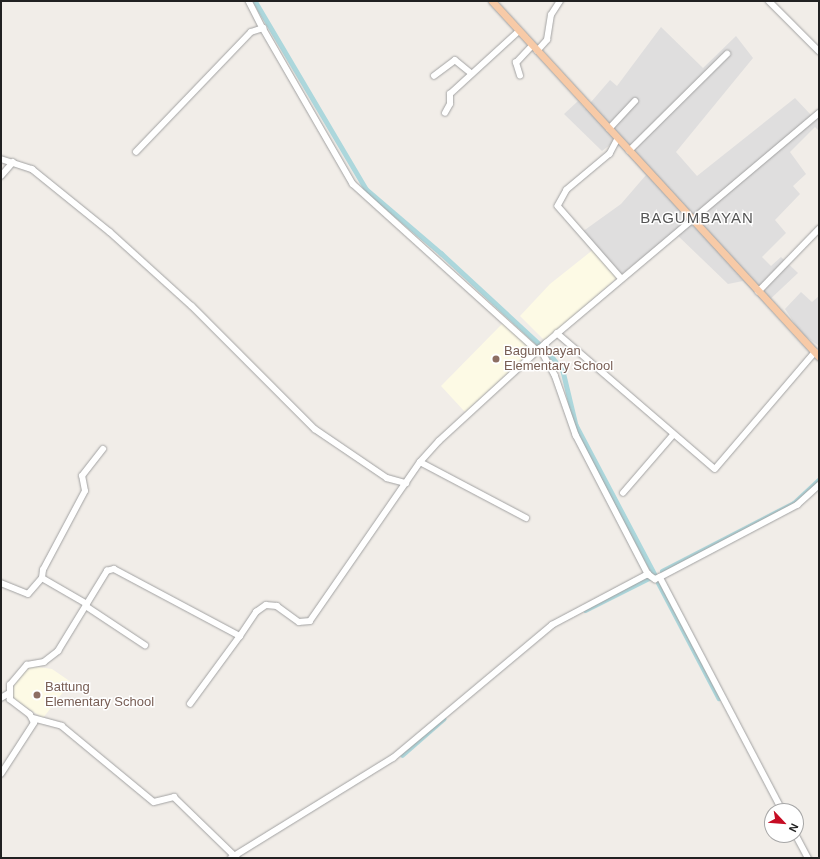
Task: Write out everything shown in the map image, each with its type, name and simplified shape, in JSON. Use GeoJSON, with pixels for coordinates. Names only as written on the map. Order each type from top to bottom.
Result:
{"type":"FeatureCollection","features":[{"type":"Feature","properties":{"kind":"main road"},"geometry":{"type":"LineString","coordinates":[[492,1],[534,49],[817,354]]}},
{"type":"Feature","properties":{"kind":"street"},"geometry":{"type":"LineString","coordinates":[[249,1],[353,184],[539,349],[555,375],[576,435],[648,574],[655,579],[660,577],[797,505],[819,485]]}},
{"type":"Feature","properties":{"kind":"street"},"geometry":{"type":"LineString","coordinates":[[520,76],[516,63],[547,40],[551,15],[560,1]]}},
{"type":"Feature","properties":{"kind":"street"},"geometry":{"type":"LineString","coordinates":[[769,1],[819,51]]}},
{"type":"Feature","properties":{"kind":"street"},"geometry":{"type":"LineString","coordinates":[[136,152],[251,32],[263,28]]}},
{"type":"Feature","properties":{"kind":"street"},"geometry":{"type":"LineString","coordinates":[[445,113],[450,104],[450,94],[471,73],[519,31]]}},
{"type":"Feature","properties":{"kind":"street"},"geometry":{"type":"LineString","coordinates":[[630,151],[726,54]]}},
{"type":"Feature","properties":{"kind":"street"},"geometry":{"type":"LineString","coordinates":[[434,76],[455,60],[471,73]]}},
{"type":"Feature","properties":{"kind":"street"},"geometry":{"type":"LineString","coordinates":[[609,129],[635,101]]}},
{"type":"Feature","properties":{"kind":"street"},"geometry":{"type":"LineString","coordinates":[[190,704],[256,612],[266,605],[277,606],[299,622],[310,621],[420,462],[557,333],[692,218],[819,113]]}},
{"type":"Feature","properties":{"kind":"street"},"geometry":{"type":"LineString","coordinates":[[618,139],[610,154],[573,184],[558,206],[621,278]]}},
{"type":"Feature","properties":{"kind":"street"},"geometry":{"type":"LineString","coordinates":[[1,159],[32,169],[110,232],[192,306],[315,429],[397,483],[401,490]]}},
{"type":"Feature","properties":{"kind":"street"},"geometry":{"type":"LineString","coordinates":[[1,176],[13,162]]}},
{"type":"Feature","properties":{"kind":"street"},"geometry":{"type":"LineString","coordinates":[[758,292],[819,229]]}},
{"type":"Feature","properties":{"kind":"street"},"geometry":{"type":"LineString","coordinates":[[557,333],[673,435],[717,469],[817,354]]}},
{"type":"Feature","properties":{"kind":"street"},"geometry":{"type":"LineString","coordinates":[[623,493],[673,435]]}},
{"type":"Feature","properties":{"kind":"street"},"geometry":{"type":"LineString","coordinates":[[1,583],[28,594],[42,578],[43,570],[85,491],[82,476],[103,449]]}},
{"type":"Feature","properties":{"kind":"street"},"geometry":{"type":"LineString","coordinates":[[420,462],[526,518]]}},
{"type":"Feature","properties":{"kind":"street"},"geometry":{"type":"LineString","coordinates":[[397,483],[406,483]]}},
{"type":"Feature","properties":{"kind":"street"},"geometry":{"type":"LineString","coordinates":[[1,698],[8,694],[22,669],[32,663],[44,662],[58,651],[104,573],[112,569],[240,636]]}},
{"type":"Feature","properties":{"kind":"street"},"geometry":{"type":"LineString","coordinates":[[8,694],[10,700],[33,718],[62,726],[154,802],[174,797],[234,857],[393,758],[552,625],[648,574]]}},
{"type":"Feature","properties":{"kind":"street"},"geometry":{"type":"LineString","coordinates":[[660,577],[779,803]]}},
{"type":"Feature","properties":{"kind":"street"},"geometry":{"type":"LineString","coordinates":[[42,578],[86,605],[145,645]]}},
{"type":"Feature","properties":{"kind":"street"},"geometry":{"type":"LineString","coordinates":[[1,774],[29,735],[33,718]]}},
{"type":"Feature","properties":{"kind":"street"},"geometry":{"type":"LineString","coordinates":[[800,843],[808,858]]}},
{"type":"Feature","properties":{"kind":"shaded area"},"geometry":{"type":"Polygon","coordinates":[[[661,27],[703,68],[736,36],[753,58],[676,152],[697,176],[795,98],[811,115],[819,109],[819,131],[815,127],[790,152],[806,174],[793,186],[800,194],[775,220],[786,233],[762,257],[771,266],[781,257],[798,273],[765,304],[743,281],[728,284],[674,232],[622,274],[582,232],[621,204],[646,175],[615,141],[602,151],[564,114],[578,101],[585,109],[610,80],[617,86],[661,27]]]}},
{"type":"Feature","properties":{"kind":"shaded area"},"geometry":{"type":"Polygon","coordinates":[[[594,249],[619,276],[545,341],[520,316],[550,284],[594,249]]]}},
{"type":"Feature","properties":{"kind":"shaded area"},"geometry":{"type":"Polygon","coordinates":[[[801,292],[812,302],[819,296],[819,346],[801,333],[785,309],[801,292]]]}},
{"type":"Feature","properties":{"kind":"shaded area","name":"Bagumbayan Elementary School"},"geometry":{"type":"Polygon","coordinates":[[[503,323],[534,349],[465,412],[441,386],[503,323]]]}},
{"type":"Feature","properties":{"kind":"shaded area","name":"Battung Elementary School"},"geometry":{"type":"Polygon","coordinates":[[[31,666],[52,669],[71,682],[43,718],[14,699],[12,691],[17,679],[31,666]]]}},
{"type":"Feature","properties":{"kind":"waterway"},"geometry":{"type":"LineString","coordinates":[[255,1],[366,189],[441,253],[549,353],[563,371],[576,425],[656,577]]}},
{"type":"Feature","properties":{"kind":"waterway"},"geometry":{"type":"LineString","coordinates":[[662,571],[794,503],[819,480]]}},
{"type":"Feature","properties":{"kind":"waterway"},"geometry":{"type":"LineString","coordinates":[[585,610],[649,578]]}},
{"type":"Feature","properties":{"kind":"waterway"},"geometry":{"type":"LineString","coordinates":[[658,582],[719,698]]}},
{"type":"Feature","properties":{"kind":"waterway"},"geometry":{"type":"LineString","coordinates":[[402,755],[443,719]]}},
{"type":"Feature","properties":{"kind":"place","name":"Bagumbayan Elementary School"},"geometry":{"type":"Point","coordinates":[496,359]}},
{"type":"Feature","properties":{"kind":"place","name":"Battung Elementary School"},"geometry":{"type":"Point","coordinates":[37,695]}},
{"type":"Feature","properties":{"kind":"district","name":"BAGUMBAYAN"},"geometry":{"type":"Point","coordinates":[697,218]}}]}
